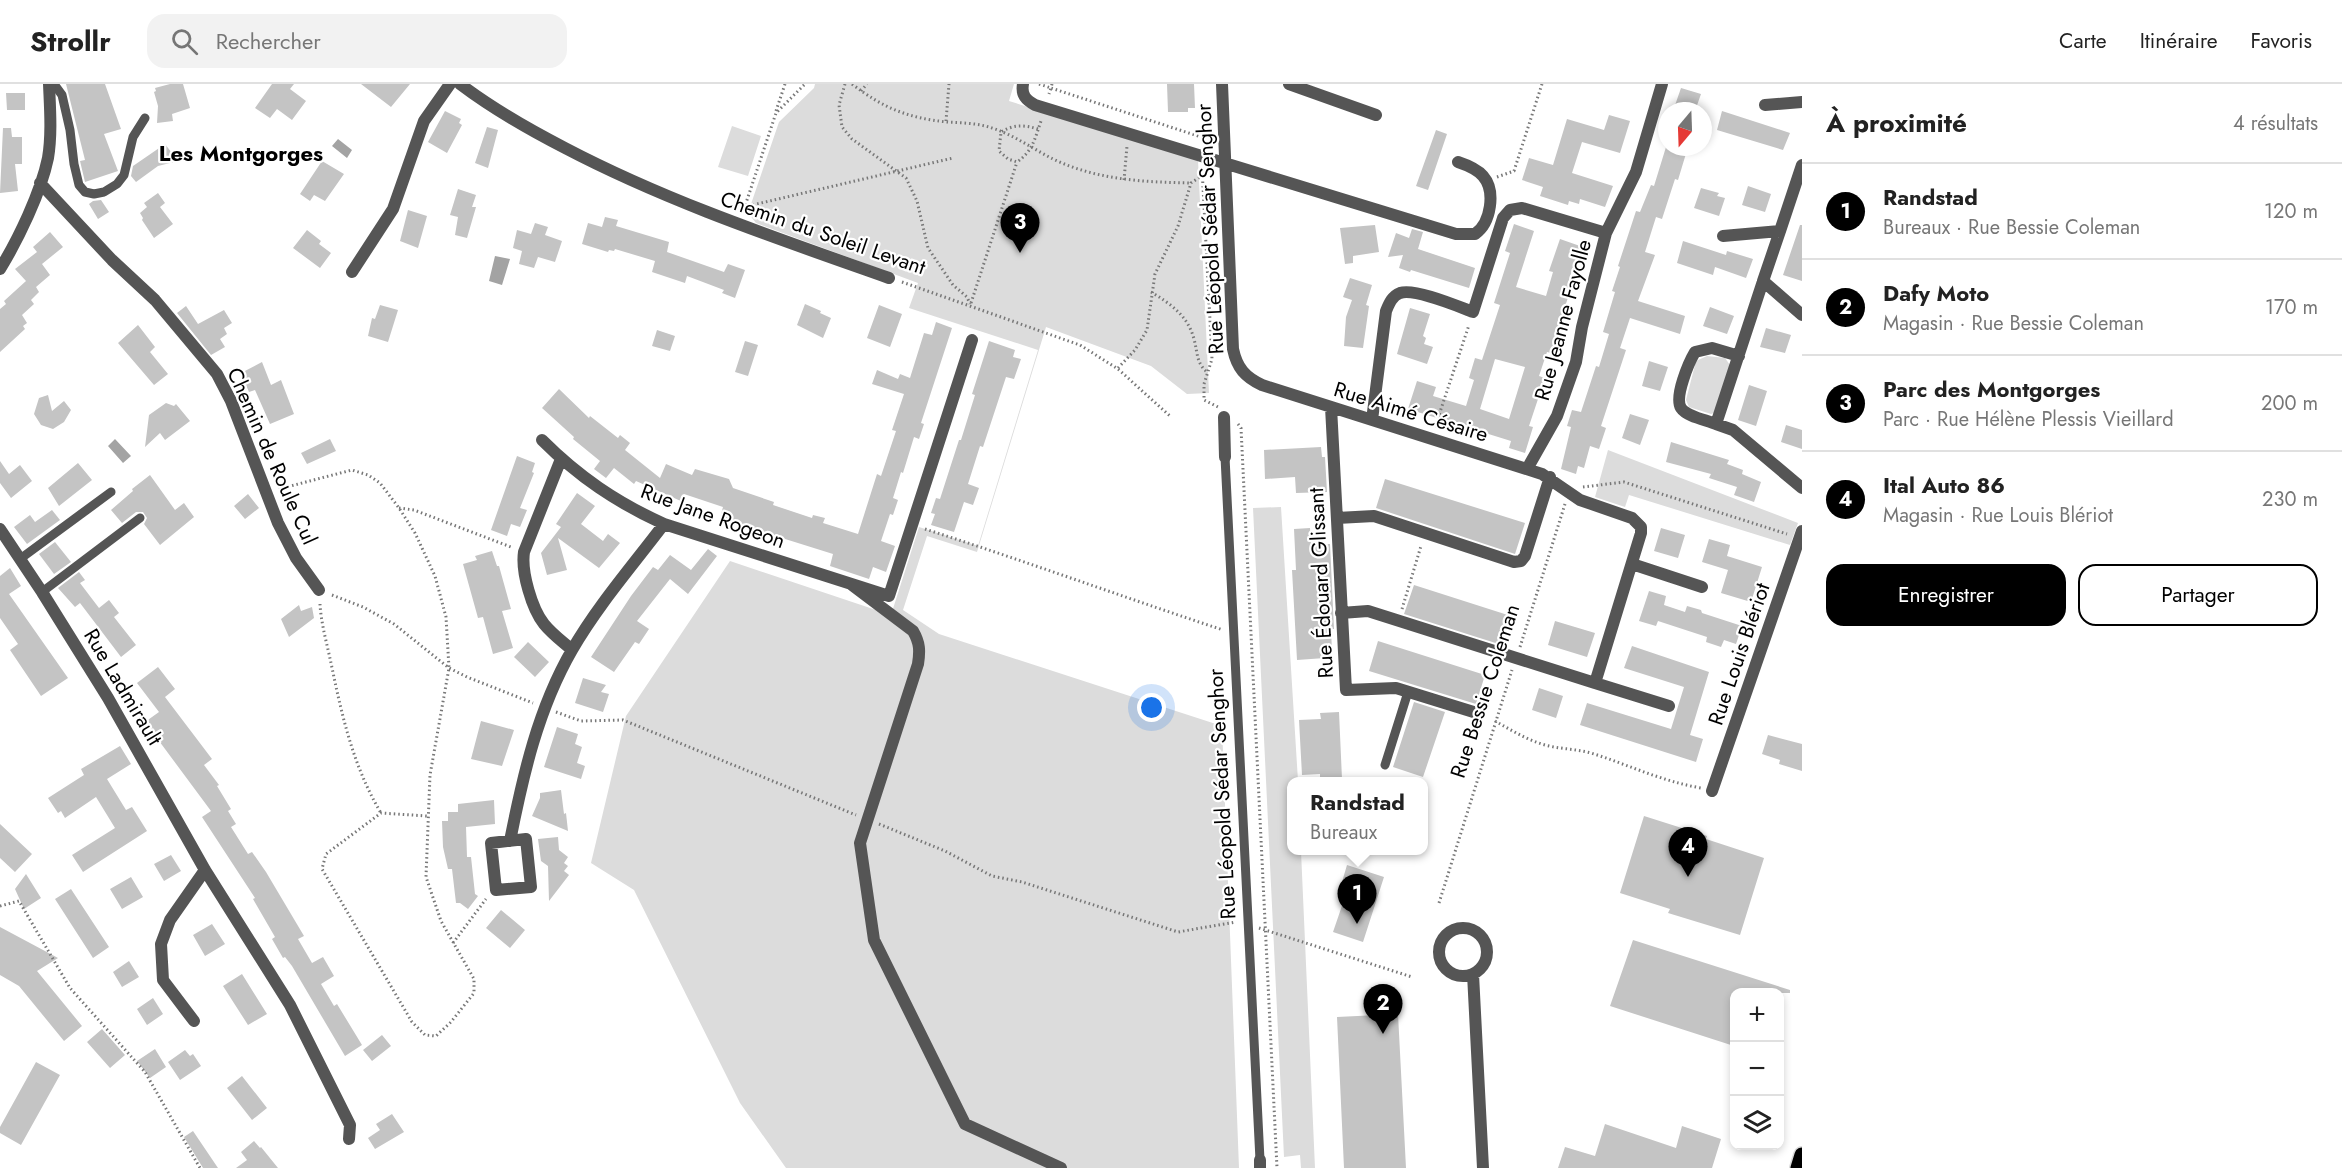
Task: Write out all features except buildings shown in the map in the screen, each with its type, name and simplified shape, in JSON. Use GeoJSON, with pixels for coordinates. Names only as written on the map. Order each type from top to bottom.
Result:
{"type":"FeatureCollection","features":[{"type":"Feature","properties":{"kind":"main road"},"geometry":{"type":"LineString","coordinates":[[1798,1168],[1802,1155]]}},
{"type":"Feature","properties":{"kind":"street"},"geometry":{"type":"LineString","coordinates":[[0,269],[9,255],[40,183],[48,158],[49,84]]}},
{"type":"Feature","properties":{"kind":"street"},"geometry":{"type":"LineString","coordinates":[[352,272],[393,209],[424,121],[450,84]]}},
{"type":"Feature","properties":{"kind":"street","name":"Chemin du Soleil Levant"},"geometry":{"type":"LineString","coordinates":[[460,84],[516,122],[610,171],[739,225],[889,278]]}},
{"type":"Feature","properties":{"kind":"street"},"geometry":{"type":"LineString","coordinates":[[1023,84],[1023,94],[1035,105],[1456,234],[1475,234],[1485,225],[1491,198],[1486,180],[1478,171],[1458,162]]}},
{"type":"Feature","properties":{"kind":"street","name":"Rue Léopold Sédar Senghor"},"geometry":{"type":"LineString","coordinates":[[1222,84],[1233,350],[1241,371]]}},
{"type":"Feature","properties":{"kind":"street"},"geometry":{"type":"LineString","coordinates":[[1289,84],[1376,115]]}},
{"type":"Feature","properties":{"kind":"street"},"geometry":{"type":"LineString","coordinates":[[1606,233],[1636,172],[1662,84]]}},
{"type":"Feature","properties":{"kind":"street"},"geometry":{"type":"LineString","coordinates":[[1765,105],[1802,102]]}},
{"type":"Feature","properties":{"kind":"street"},"geometry":{"type":"LineString","coordinates":[[1716,424],[1802,165]]}},
{"type":"Feature","properties":{"kind":"street","name":"Chemin de Roule Cul"},"geometry":{"type":"LineString","coordinates":[[40,183],[112,260],[154,300],[217,374],[231,401],[266,492],[296,558],[319,590]]}},
{"type":"Feature","properties":{"kind":"street","name":"Rue Jeanne Fayolle"},"geometry":{"type":"LineString","coordinates":[[1473,312],[1503,218],[1510,210],[1522,208],[1606,233],[1582,327],[1576,362],[1557,416],[1527,469]]}},
{"type":"Feature","properties":{"kind":"street"},"geometry":{"type":"LineString","coordinates":[[1723,236],[1780,231]]}},
{"type":"Feature","properties":{"kind":"street"},"geometry":{"type":"LineString","coordinates":[[1763,281],[1802,315]]}},
{"type":"Feature","properties":{"kind":"street"},"geometry":{"type":"LineString","coordinates":[[1372,420],[1386,311],[1390,300],[1400,293],[1412,292],[1473,312]]}},
{"type":"Feature","properties":{"kind":"street"},"geometry":{"type":"LineString","coordinates":[[912,524],[972,340]]}},
{"type":"Feature","properties":{"kind":"street"},"geometry":{"type":"LineString","coordinates":[[1739,356],[1712,348],[1695,352],[1687,369],[1679,397],[1681,409],[1686,413],[1733,430],[1802,488]]}},
{"type":"Feature","properties":{"kind":"street","name":"Rue Aimé Césaire"},"geometry":{"type":"LineString","coordinates":[[1241,371],[1262,386],[1550,477],[1568,492],[1590,505],[1638,522],[1641,533],[1632,564]]}},
{"type":"Feature","properties":{"kind":"street","name":"Rue Édouard Glissant"},"geometry":{"type":"LineString","coordinates":[[1331,407],[1346,690],[1396,688],[1480,714]]}},
{"type":"Feature","properties":{"kind":"street","name":"Rue Léopold Sédar Senghor"},"geometry":{"type":"LineString","coordinates":[[1224,417],[1225,458]]}},
{"type":"Feature","properties":{"kind":"street","name":"Rue Jane Rogeon"},"geometry":{"type":"LineString","coordinates":[[542,440],[595,487],[629,508],[664,524],[889,596],[912,524]]}},
{"type":"Feature","properties":{"kind":"street"},"geometry":{"type":"LineString","coordinates":[[561,459],[524,552],[523,561],[536,610],[550,631],[573,650]]}},
{"type":"Feature","properties":{"kind":"street"},"geometry":{"type":"LineString","coordinates":[[1336,518],[1374,516],[1514,562],[1521,561],[1525,556],[1550,477]]}},
{"type":"Feature","properties":{"kind":"street"},"geometry":{"type":"LineString","coordinates":[[510,841],[525,770],[545,707],[573,650],[602,605],[664,524]]}},
{"type":"Feature","properties":{"kind":"street","name":"Rue Ladmirault"},"geometry":{"type":"LineString","coordinates":[[0,529],[108,698],[205,870],[290,1005],[350,1125],[350,1139]]}},
{"type":"Feature","properties":{"kind":"street","name":"Rue Louis Blériot"},"geometry":{"type":"LineString","coordinates":[[1712,790],[1801,534]]}},
{"type":"Feature","properties":{"kind":"street"},"geometry":{"type":"LineString","coordinates":[[1596,683],[1632,564],[1702,587]]}},
{"type":"Feature","properties":{"kind":"street"},"geometry":{"type":"LineString","coordinates":[[852,585],[913,631],[920,650],[918,664],[860,843],[874,939],[965,1124],[1061,1168]]}},
{"type":"Feature","properties":{"kind":"street"},"geometry":{"type":"LineString","coordinates":[[1341,613],[1368,611],[1669,706]]}},
{"type":"Feature","properties":{"kind":"street"},"geometry":{"type":"LineString","coordinates":[[526,840],[531,887],[495,890],[491,843],[510,841],[526,840]]}},
{"type":"Feature","properties":{"kind":"street"},"geometry":{"type":"LineString","coordinates":[[194,1021],[163,980],[161,945],[170,920],[205,870]]}},
{"type":"Feature","properties":{"kind":"street"},"geometry":{"type":"LineString","coordinates":[[1473,974],[1458,975],[1445,968],[1441,961],[1439,954],[1442,939],[1454,929],[1470,928],[1478,932],[1487,946],[1485,962],[1473,974],[1483,1168]]}},
{"type":"Feature","properties":{"kind":"lane"},"geometry":{"type":"LineString","coordinates":[[54,84],[62,95],[74,164],[79,185],[85,192],[94,194],[104,192],[117,184],[124,175],[133,137],[145,118]]}},
{"type":"Feature","properties":{"kind":"lane","name":"Rue Léopold Sédar Senghor"},"geometry":{"type":"LineString","coordinates":[[1225,458],[1260,1164]]}},
{"type":"Feature","properties":{"kind":"lane"},"geometry":{"type":"LineString","coordinates":[[20,559],[111,492]]}},
{"type":"Feature","properties":{"kind":"lane"},"geometry":{"type":"LineString","coordinates":[[42,592],[140,518]]}},
{"type":"Feature","properties":{"kind":"lane"},"geometry":{"type":"LineString","coordinates":[[1385,765],[1408,692]]}},
{"type":"Feature","properties":{"kind":"path"},"geometry":{"type":"LineString","coordinates":[[739,225],[785,84]]}},
{"type":"Feature","properties":{"kind":"path"},"geometry":{"type":"LineString","coordinates":[[776,113],[805,84]]}},
{"type":"Feature","properties":{"kind":"path"},"geometry":{"type":"LineString","coordinates":[[845,84],[839,105],[842,127],[852,139],[897,171],[911,185],[928,249],[953,285],[967,297],[971,305]]}},
{"type":"Feature","properties":{"kind":"path"},"geometry":{"type":"LineString","coordinates":[[852,84],[880,105],[946,122],[991,127],[1072,167],[1124,180],[1191,183],[1203,175]]}},
{"type":"Feature","properties":{"kind":"path"},"geometry":{"type":"LineString","coordinates":[[861,91],[867,84]]}},
{"type":"Feature","properties":{"kind":"path"},"geometry":{"type":"LineString","coordinates":[[946,122],[949,84]]}},
{"type":"Feature","properties":{"kind":"path"},"geometry":{"type":"LineString","coordinates":[[1052,84],[1051,88],[1201,137]]}},
{"type":"Feature","properties":{"kind":"path"},"geometry":{"type":"LineString","coordinates":[[1486,180],[1514,171],[1542,84]]}},
{"type":"Feature","properties":{"kind":"path"},"geometry":{"type":"LineString","coordinates":[[1017,162],[1008,159],[999,151],[1002,132],[1009,127],[1025,125],[1038,129]]}},
{"type":"Feature","properties":{"kind":"path"},"geometry":{"type":"LineString","coordinates":[[1124,180],[1128,138]]}},
{"type":"Feature","properties":{"kind":"path"},"geometry":{"type":"LineString","coordinates":[[971,305],[1017,162],[1028,154],[1033,146]]}},
{"type":"Feature","properties":{"kind":"path"},"geometry":{"type":"LineString","coordinates":[[1202,156],[1212,359],[1204,384],[1204,400],[1216,406]]}},
{"type":"Feature","properties":{"kind":"path"},"geometry":{"type":"LineString","coordinates":[[744,207],[953,158]]}},
{"type":"Feature","properties":{"kind":"path"},"geometry":{"type":"LineString","coordinates":[[1118,369],[1135,350],[1147,330],[1155,274],[1178,226],[1191,183]]}},
{"type":"Feature","properties":{"kind":"path","name":"Chemin du Soleil Levant"},"geometry":{"type":"LineString","coordinates":[[889,278],[1080,345],[1118,369],[1171,417]]}},
{"type":"Feature","properties":{"kind":"path"},"geometry":{"type":"LineString","coordinates":[[1151,292],[1172,304],[1186,319],[1194,339],[1200,366],[1208,373]]}},
{"type":"Feature","properties":{"kind":"path"},"geometry":{"type":"LineString","coordinates":[[1431,439],[1473,312]]}},
{"type":"Feature","properties":{"kind":"path"},"geometry":{"type":"LineString","coordinates":[[1236,422],[1241,429],[1277,1168]]}},
{"type":"Feature","properties":{"kind":"path"},"geometry":{"type":"LineString","coordinates":[[266,492],[352,470],[368,475],[380,483],[399,508],[415,533],[435,576],[446,617],[449,668],[430,776],[426,877],[441,921],[474,979],[474,993],[451,1022],[436,1036],[424,1035],[412,1022],[322,869],[326,854],[381,813],[428,816]]}},
{"type":"Feature","properties":{"kind":"path"},"geometry":{"type":"LineString","coordinates":[[1568,492],[1589,485],[1624,482],[1801,534]]}},
{"type":"Feature","properties":{"kind":"path","name":"Rue Bessie Coleman"},"geometry":{"type":"LineString","coordinates":[[1439,903],[1568,492]]}},
{"type":"Feature","properties":{"kind":"path"},"geometry":{"type":"LineString","coordinates":[[399,508],[414,510],[524,552]]}},
{"type":"Feature","properties":{"kind":"path"},"geometry":{"type":"LineString","coordinates":[[912,524],[1234,634]]}},
{"type":"Feature","properties":{"kind":"path"},"geometry":{"type":"LineString","coordinates":[[1398,621],[1425,533]]}},
{"type":"Feature","properties":{"kind":"path"},"geometry":{"type":"LineString","coordinates":[[381,813],[360,773],[351,749],[327,642],[319,590],[363,607],[394,624],[449,668],[467,677],[581,721],[623,720],[945,851],[992,876],[1022,882],[1178,932],[1235,922],[1248,925],[1412,977]]}},
{"type":"Feature","properties":{"kind":"path"},"geometry":{"type":"LineString","coordinates":[[1495,721],[1527,739],[1546,745],[1587,752],[1676,784],[1712,790]]}},
{"type":"Feature","properties":{"kind":"path"},"geometry":{"type":"LineString","coordinates":[[453,943],[495,890]]}},
{"type":"Feature","properties":{"kind":"path"},"geometry":{"type":"LineString","coordinates":[[0,906],[19,901],[70,988],[145,1072],[200,1168]]}},
{"type":"Feature","properties":{"kind":"shaded area"},"geometry":{"type":"Polygon","coordinates":[[[815,84],[1014,84],[1009,101],[1198,160],[1209,393],[1187,394],[1151,366],[1046,327],[977,552],[927,536],[903,610],[939,634],[1222,726],[1239,1168],[786,1168],[740,1103],[634,890],[591,863],[626,716],[730,561],[891,615],[919,527],[978,546],[1038,350],[909,308],[918,283],[756,223],[749,214],[750,207],[779,122],[814,88],[815,84]]]}},
{"type":"Feature","properties":{"kind":"shaded area"},"geometry":{"type":"Polygon","coordinates":[[[732,126],[761,136],[748,176],[718,167],[732,126]]]}},
{"type":"Feature","properties":{"kind":"shaded area"},"geometry":{"type":"Polygon","coordinates":[[[338,139],[352,150],[347,158],[332,146],[338,139]]]}},
{"type":"Feature","properties":{"kind":"shaded area"},"geometry":{"type":"Polygon","coordinates":[[[495,256],[510,259],[502,285],[489,281],[495,256]]]}},
{"type":"Feature","properties":{"kind":"shaded area"},"geometry":{"type":"Polygon","coordinates":[[[1707,356],[1725,358],[1730,365],[1714,413],[1711,414],[1689,407],[1686,400],[1696,361],[1707,356]]]}},
{"type":"Feature","properties":{"kind":"shaded area"},"geometry":{"type":"Polygon","coordinates":[[[115,439],[131,456],[123,463],[108,446],[115,439]]]}},
{"type":"Feature","properties":{"kind":"shaded area"},"geometry":{"type":"Polygon","coordinates":[[[1608,450],[1798,523],[1790,545],[1629,495],[1625,507],[1595,497],[1608,450]]]}},
{"type":"Feature","properties":{"kind":"shaded area"},"geometry":{"type":"Polygon","coordinates":[[[1281,507],[1298,777],[1287,777],[1287,855],[1301,855],[1315,1168],[1301,1168],[1300,1155],[1284,1157],[1253,508],[1281,507]]]}},
{"type":"Feature","properties":{"kind":"place","name":"Parc des Montgorges"},"geometry":{"type":"Point","coordinates":[1020,253]}},
{"type":"Feature","properties":{"kind":"place","name":"Ital Auto 86"},"geometry":{"type":"Point","coordinates":[1688,877]}},
{"type":"Feature","properties":{"kind":"place","name":"Randstad"},"geometry":{"type":"Point","coordinates":[1357,924]}},
{"type":"Feature","properties":{"kind":"place","name":"Dafy Moto"},"geometry":{"type":"Point","coordinates":[1383,1034]}},
{"type":"Feature","properties":{"kind":"district","name":"Les Montgorges"},"geometry":{"type":"Point","coordinates":[241,153]}}]}
